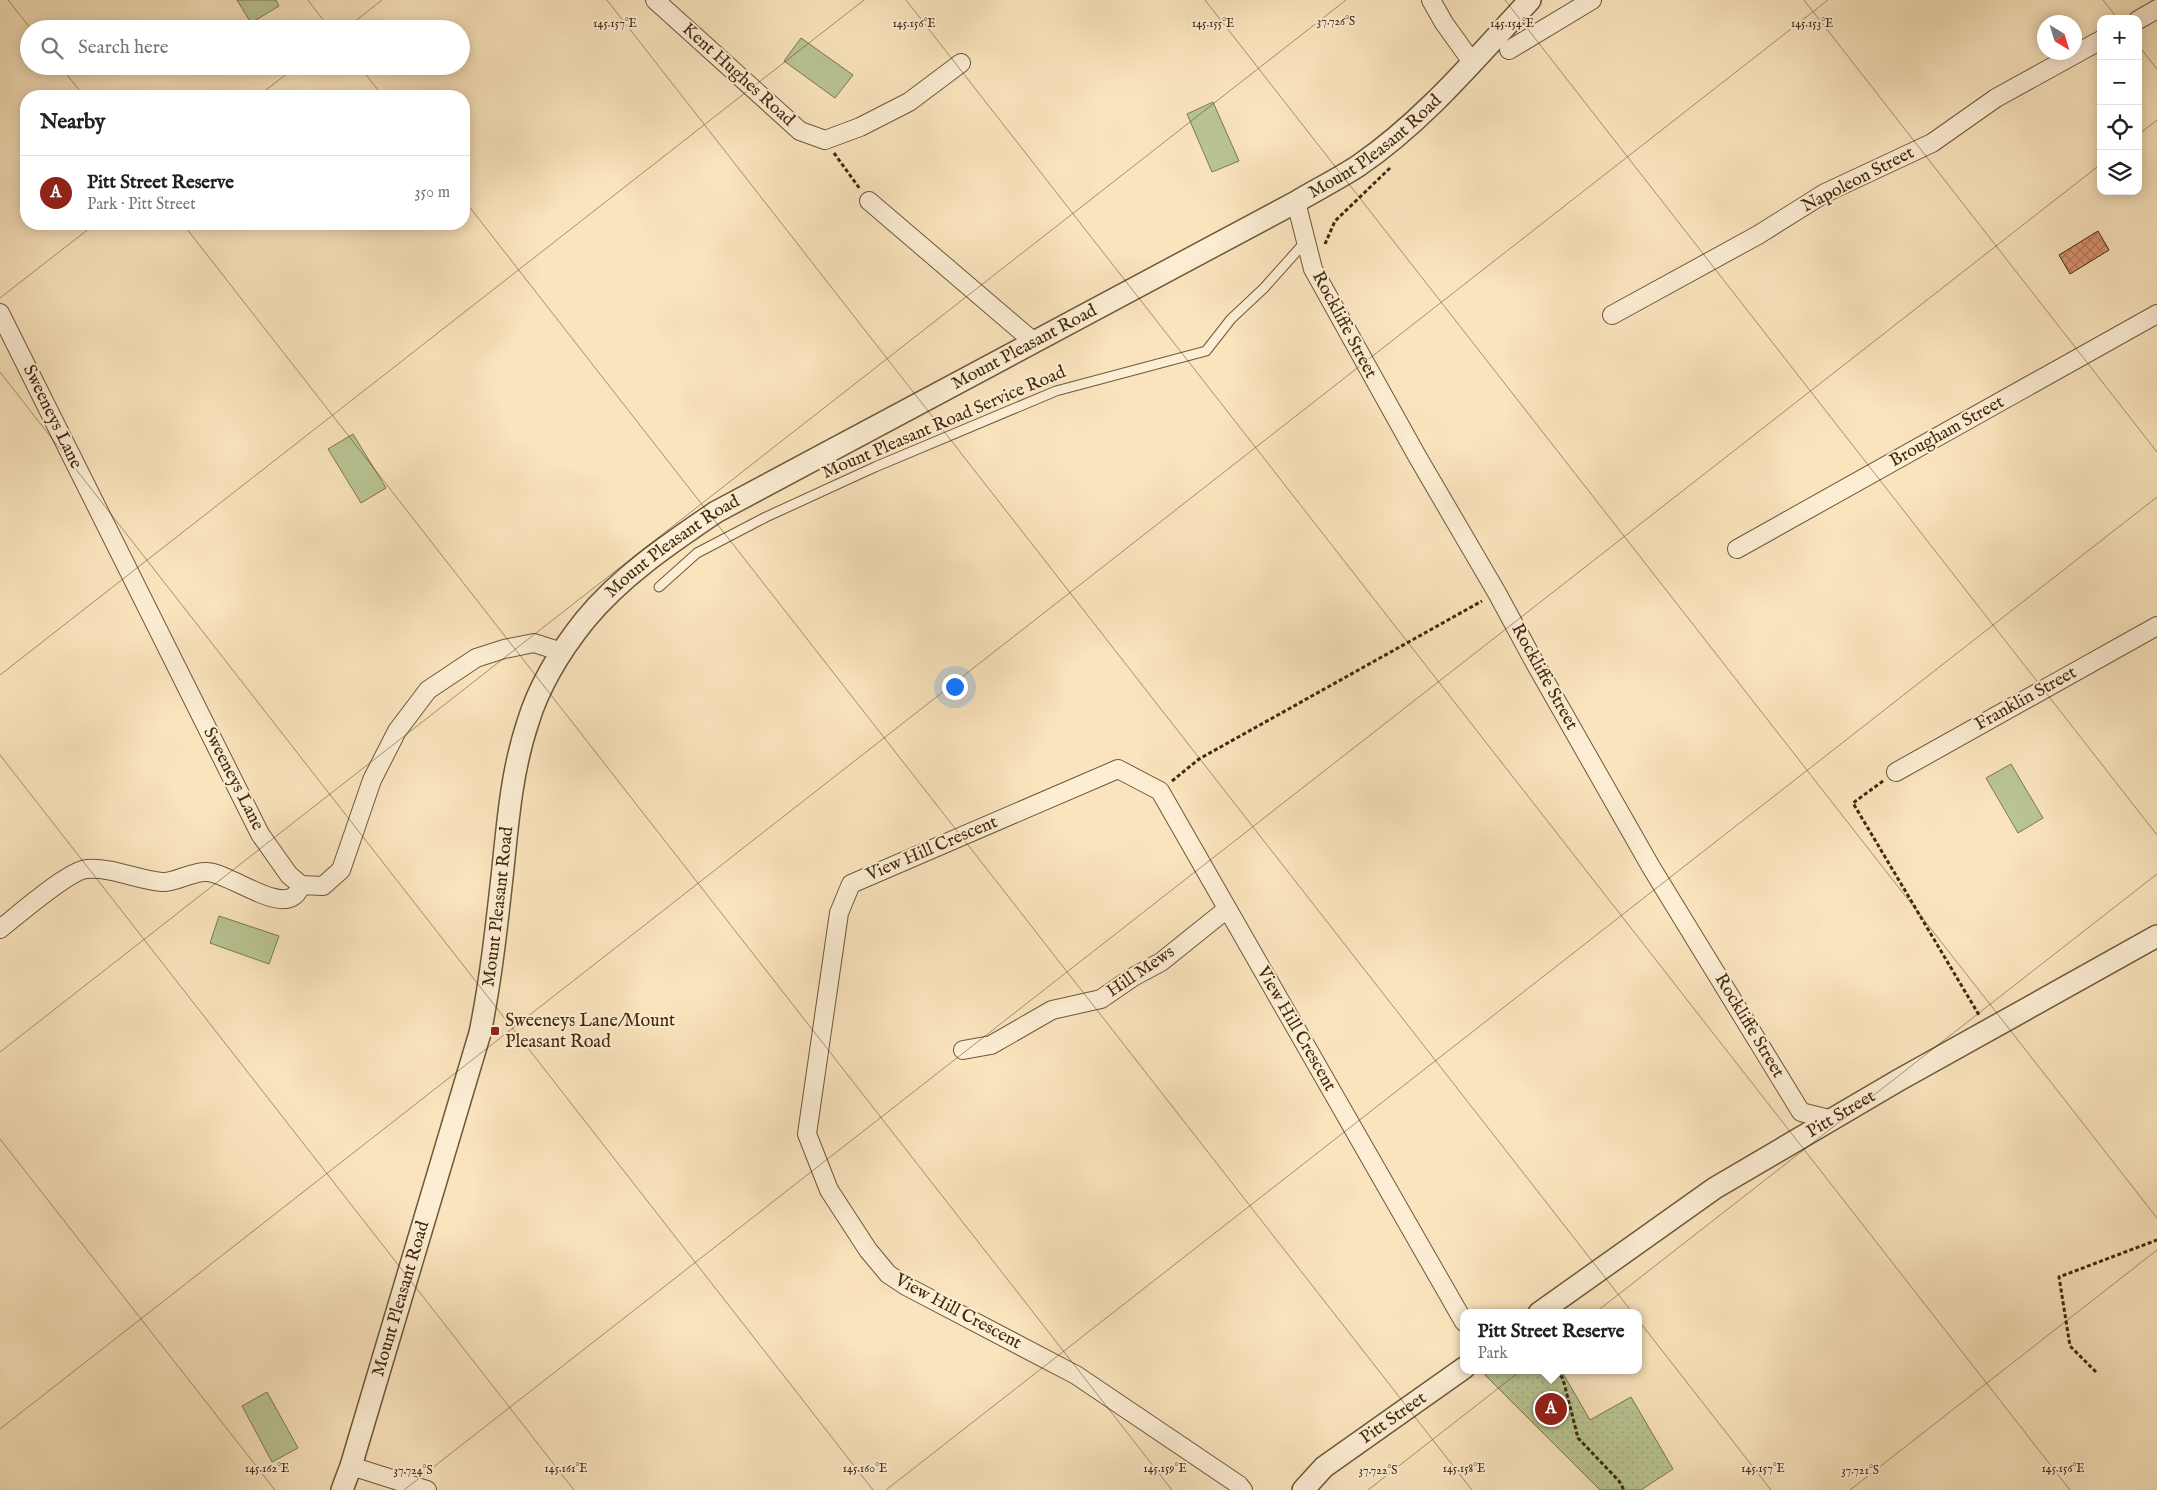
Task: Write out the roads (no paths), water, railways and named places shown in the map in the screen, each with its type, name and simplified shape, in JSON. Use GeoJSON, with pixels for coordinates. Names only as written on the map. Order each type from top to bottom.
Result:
{"type":"FeatureCollection","features":[{"type":"Feature","properties":{"kind":"street","name":"Kent Hughes Road"},"geometry":{"type":"LineString","coordinates":[[655,0],[800,131],[825,140],[860,127],[910,102],[961,63]]}},
{"type":"Feature","properties":{"kind":"street"},"geometry":{"type":"LineString","coordinates":[[1431,0],[1444,23],[1472,62]]}},
{"type":"Feature","properties":{"kind":"street","name":"Mount Pleasant Road"},"geometry":{"type":"LineString","coordinates":[[342,1490],[351,1466],[480,1033],[487,999],[509,805],[516,764],[528,721],[543,684],[562,652],[585,620],[615,588],[663,547],[709,517],[1296,202],[1358,166],[1411,124],[1530,0]]}},
{"type":"Feature","properties":{"kind":"street"},"geometry":{"type":"LineString","coordinates":[[1509,50],[1592,0]]}},
{"type":"Feature","properties":{"kind":"street"},"geometry":{"type":"LineString","coordinates":[[2142,18],[2157,9]]}},
{"type":"Feature","properties":{"kind":"street","name":"Napoleon Street"},"geometry":{"type":"LineString","coordinates":[[1612,316],[1758,235],[1825,193],[1932,143],[1996,98],[2097,42]]}},
{"type":"Feature","properties":{"kind":"street"},"geometry":{"type":"LineString","coordinates":[[869,201],[1034,342]]}},
{"type":"Feature","properties":{"kind":"street","name":"Rockliffe Street"},"geometry":{"type":"LineString","coordinates":[[1296,202],[1313,269],[1416,456],[1497,593],[1536,665],[1652,867],[1801,1112],[1833,1120]]}},
{"type":"Feature","properties":{"kind":"street","name":"Sweeneys Lane"},"geometry":{"type":"LineString","coordinates":[[0,312],[260,834],[289,875],[301,886]]}},
{"type":"Feature","properties":{"kind":"street","name":"Brougham Street"},"geometry":{"type":"LineString","coordinates":[[1736,549],[2157,314]]}},
{"type":"Feature","properties":{"kind":"street","name":"Franklin Street"},"geometry":{"type":"LineString","coordinates":[[1896,772],[2157,626]]}},
{"type":"Feature","properties":{"kind":"street"},"geometry":{"type":"LineString","coordinates":[[0,929],[65,879],[86,869],[109,871],[164,882],[182,876],[207,872],[226,877],[275,900],[290,899],[296,895],[301,886],[322,886],[341,870],[372,780],[396,731],[428,690],[476,658],[504,649],[534,643],[562,652]]}},
{"type":"Feature","properties":{"kind":"street","name":"View Hill Crescent"},"geometry":{"type":"LineString","coordinates":[[1243,1490],[1239,1485],[1076,1375],[906,1286],[888,1274],[868,1250],[829,1190],[807,1134],[839,913],[850,884],[1118,769],[1160,790],[1460,1315]]}},
{"type":"Feature","properties":{"kind":"street","name":"Hill Mews"},"geometry":{"type":"LineString","coordinates":[[963,1050],[990,1045],[1052,1010],[1101,999],[1161,962],[1227,908]]}},
{"type":"Feature","properties":{"kind":"street","name":"Pitt Street"},"geometry":{"type":"LineString","coordinates":[[1545,1309],[1715,1188],[1899,1080],[2157,936]]}},
{"type":"Feature","properties":{"kind":"street","name":"Pitt Street"},"geometry":{"type":"LineString","coordinates":[[1304,1490],[1324,1467],[1460,1371]]}},
{"type":"Feature","properties":{"kind":"street"},"geometry":{"type":"LineString","coordinates":[[351,1466],[427,1490]]}},
{"type":"Feature","properties":{"kind":"lane","name":"Mount Pleasant Road Service Road"},"geometry":{"type":"LineString","coordinates":[[659,587],[697,554],[766,518],[875,467],[1056,391],[1206,350],[1231,319],[1264,288],[1306,240]]}},
{"type":"Feature","properties":{"kind":"place","name":"Sweeneys Lane/Mount Pleasant Road"},"geometry":{"type":"Point","coordinates":[495,1031]}},
{"type":"Feature","properties":{"kind":"place","name":"Pitt Street Reserve"},"geometry":{"type":"Point","coordinates":[1551,1409]}}]}
